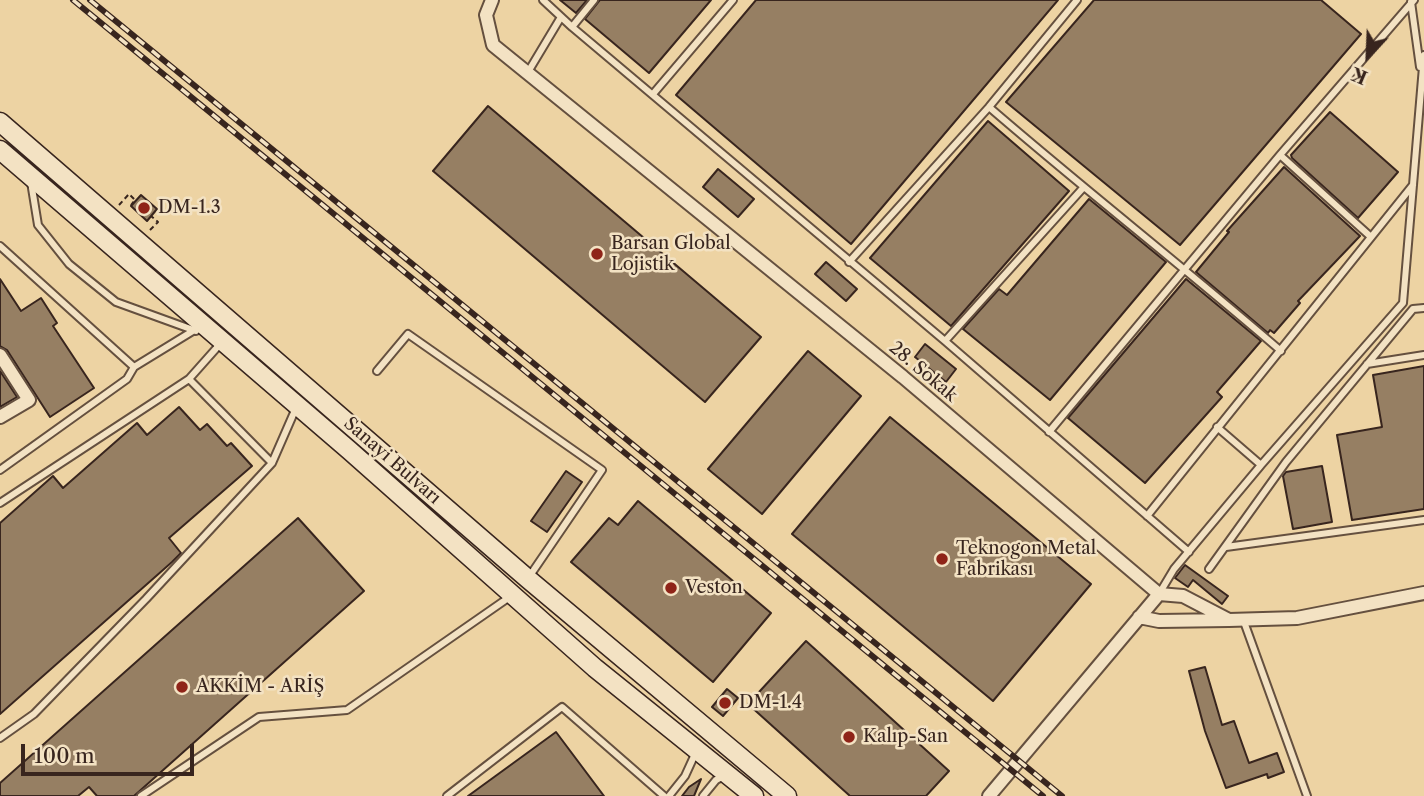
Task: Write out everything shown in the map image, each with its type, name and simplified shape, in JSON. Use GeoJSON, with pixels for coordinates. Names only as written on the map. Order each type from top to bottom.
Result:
{"type":"FeatureCollection","features":[{"type":"Feature","properties":{"kind":"main road","name":"Sanayi Bulvarı"},"geometry":{"type":"LineString","coordinates":[[0,122],[528,579],[787,796]]}},
{"type":"Feature","properties":{"kind":"main road","name":"Sanayi Bulvarı"},"geometry":{"type":"LineString","coordinates":[[0,150],[199,328],[222,341],[595,668],[754,796]]}},
{"type":"Feature","properties":{"kind":"street","name":"28. Sokak"},"geometry":{"type":"LineString","coordinates":[[492,0],[486,15],[493,45],[903,377],[1158,594]]}},
{"type":"Feature","properties":{"kind":"street"},"geometry":{"type":"LineString","coordinates":[[0,355],[29,400],[0,418]]}},
{"type":"Feature","properties":{"kind":"street"},"geometry":{"type":"LineString","coordinates":[[1139,617],[1159,621],[1297,618],[1424,593]]}},
{"type":"Feature","properties":{"kind":"street"},"geometry":{"type":"LineString","coordinates":[[989,796],[1158,594],[1183,596],[1229,620]]}},
{"type":"Feature","properties":{"kind":"lane"},"geometry":{"type":"LineString","coordinates":[[543,0],[1189,552]]}},
{"type":"Feature","properties":{"kind":"lane"},"geometry":{"type":"LineString","coordinates":[[572,27],[594,0]]}},
{"type":"Feature","properties":{"kind":"lane"},"geometry":{"type":"LineString","coordinates":[[653,94],[733,0]]}},
{"type":"Feature","properties":{"kind":"lane"},"geometry":{"type":"LineString","coordinates":[[849,262],[989,107],[1077,0]]}},
{"type":"Feature","properties":{"kind":"lane"},"geometry":{"type":"LineString","coordinates":[[1411,1],[1422,83]]}},
{"type":"Feature","properties":{"kind":"lane"},"geometry":{"type":"LineString","coordinates":[[1049,432],[1411,1]]}},
{"type":"Feature","properties":{"kind":"lane"},"geometry":{"type":"LineString","coordinates":[[528,74],[561,17]]}},
{"type":"Feature","properties":{"kind":"lane"},"geometry":{"type":"LineString","coordinates":[[1158,594],[1174,569],[1261,465],[1403,303],[1424,55]]}},
{"type":"Feature","properties":{"kind":"lane"},"geometry":{"type":"LineString","coordinates":[[989,107],[1083,188],[1185,268],[1281,351]]}},
{"type":"Feature","properties":{"kind":"lane"},"geometry":{"type":"LineString","coordinates":[[1280,155],[1371,237]]}},
{"type":"Feature","properties":{"kind":"lane"},"geometry":{"type":"LineString","coordinates":[[31,176],[38,225],[69,264],[116,302],[199,328]]}},
{"type":"Feature","properties":{"kind":"lane"},"geometry":{"type":"LineString","coordinates":[[1147,516],[1413,184]]}},
{"type":"Feature","properties":{"kind":"lane"},"geometry":{"type":"LineString","coordinates":[[945,341],[1083,188]]}},
{"type":"Feature","properties":{"kind":"lane"},"geometry":{"type":"LineString","coordinates":[[0,246],[134,367]]}},
{"type":"Feature","properties":{"kind":"lane"},"geometry":{"type":"LineString","coordinates":[[1209,569],[1286,463],[1367,364],[1413,309],[1424,308]]}},
{"type":"Feature","properties":{"kind":"lane"},"geometry":{"type":"LineString","coordinates":[[0,470],[127,379],[134,367],[199,328]]}},
{"type":"Feature","properties":{"kind":"lane"},"geometry":{"type":"LineString","coordinates":[[377,371],[408,334],[603,470],[528,579]]}},
{"type":"Feature","properties":{"kind":"lane"},"geometry":{"type":"LineString","coordinates":[[0,503],[188,379],[222,341]]}},
{"type":"Feature","properties":{"kind":"lane"},"geometry":{"type":"LineString","coordinates":[[1367,364],[1424,355]]}},
{"type":"Feature","properties":{"kind":"lane"},"geometry":{"type":"LineString","coordinates":[[188,379],[272,463]]}},
{"type":"Feature","properties":{"kind":"lane"},"geometry":{"type":"LineString","coordinates":[[0,738],[34,714],[146,599],[272,463],[297,406]]}},
{"type":"Feature","properties":{"kind":"lane"},"geometry":{"type":"LineString","coordinates":[[1217,427],[1261,465]]}},
{"type":"Feature","properties":{"kind":"lane"},"geometry":{"type":"LineString","coordinates":[[1226,547],[1424,520]]}},
{"type":"Feature","properties":{"kind":"lane"},"geometry":{"type":"LineString","coordinates":[[141,796],[259,717],[347,710],[512,595]]}},
{"type":"Feature","properties":{"kind":"lane"},"geometry":{"type":"LineString","coordinates":[[1243,619],[1307,796]]}},
{"type":"Feature","properties":{"kind":"lane"},"geometry":{"type":"LineString","coordinates":[[447,796],[562,707],[666,796],[685,776],[696,750]]}},
{"type":"Feature","properties":{"kind":"lane"},"geometry":{"type":"LineString","coordinates":[[703,796],[716,780],[726,774]]}},
{"type":"Feature","properties":{"kind":"path"},"geometry":{"type":"LineString","coordinates":[[117,208],[129,194],[135,200],[131,205]]}},
{"type":"Feature","properties":{"kind":"path"},"geometry":{"type":"LineString","coordinates":[[147,234],[158,222],[151,216]]}},
{"type":"Feature","properties":{"kind":"building"},"geometry":{"type":"Polygon","coordinates":[[[560,0],[587,0],[576,13],[560,0]]]}},
{"type":"Feature","properties":{"kind":"building"},"geometry":{"type":"Polygon","coordinates":[[[600,0],[711,0],[649,73],[585,19],[600,0]]]}},
{"type":"Feature","properties":{"kind":"building"},"geometry":{"type":"Polygon","coordinates":[[[756,0],[1058,0],[851,244],[676,95],[756,0]]]}},
{"type":"Feature","properties":{"kind":"building"},"geometry":{"type":"Polygon","coordinates":[[[1094,0],[1321,0],[1361,34],[1180,245],[1006,102],[1094,0]]]}},
{"type":"Feature","properties":{"kind":"building","name":"Barsan Global Lojistik"},"geometry":{"type":"Polygon","coordinates":[[[488,106],[761,337],[705,402],[433,171],[488,106]]]}},
{"type":"Feature","properties":{"kind":"building"},"geometry":{"type":"Polygon","coordinates":[[[1330,112],[1398,172],[1358,218],[1291,155],[1330,112]]]}},
{"type":"Feature","properties":{"kind":"building"},"geometry":{"type":"Polygon","coordinates":[[[988,121],[1069,191],[951,326],[870,258],[988,121]]]}},
{"type":"Feature","properties":{"kind":"building"},"geometry":{"type":"Polygon","coordinates":[[[1284,167],[1360,236],[1298,301],[1300,303],[1274,333],[1270,330],[1268,333],[1196,272],[1229,232],[1227,231],[1284,167]]]}},
{"type":"Feature","properties":{"kind":"building"},"geometry":{"type":"Polygon","coordinates":[[[718,169],[754,199],[738,217],[703,187],[718,169]]]}},
{"type":"Feature","properties":{"kind":"building","name":"DM-1.3"},"geometry":{"type":"Polygon","coordinates":[[[141,195],[157,209],[147,221],[131,206],[141,195]]]}},
{"type":"Feature","properties":{"kind":"building"},"geometry":{"type":"Polygon","coordinates":[[[1089,199],[1166,262],[1050,400],[963,329],[999,289],[1007,295],[1089,199]]]}},
{"type":"Feature","properties":{"kind":"building"},"geometry":{"type":"Polygon","coordinates":[[[826,262],[857,289],[846,301],[815,274],[826,262]]]}},
{"type":"Feature","properties":{"kind":"building"},"geometry":{"type":"Polygon","coordinates":[[[0,279],[21,311],[41,298],[57,323],[53,326],[94,388],[50,417],[7,350],[0,346],[0,279]]]}},
{"type":"Feature","properties":{"kind":"building"},"geometry":{"type":"Polygon","coordinates":[[[1186,279],[1261,341],[1217,392],[1222,397],[1145,483],[1068,418],[1186,279]]]}},
{"type":"Feature","properties":{"kind":"building"},"geometry":{"type":"Polygon","coordinates":[[[925,344],[956,369],[946,382],[915,357],[925,344]]]}},
{"type":"Feature","properties":{"kind":"building"},"geometry":{"type":"Polygon","coordinates":[[[808,351],[861,396],[762,514],[708,469],[808,351]]]}},
{"type":"Feature","properties":{"kind":"building"},"geometry":{"type":"Polygon","coordinates":[[[1424,366],[1424,509],[1352,520],[1337,435],[1382,427],[1373,375],[1424,366]]]}},
{"type":"Feature","properties":{"kind":"building"},"geometry":{"type":"Polygon","coordinates":[[[0,371],[17,397],[0,407],[0,371]]]}},
{"type":"Feature","properties":{"kind":"building"},"geometry":{"type":"Polygon","coordinates":[[[179,407],[200,430],[207,424],[227,446],[231,443],[252,466],[169,538],[181,553],[172,562],[0,714],[0,523],[53,476],[63,488],[137,423],[147,435],[179,407]]]}},
{"type":"Feature","properties":{"kind":"building","name":"Teknogon Metal Fabrikası"},"geometry":{"type":"Polygon","coordinates":[[[890,417],[1091,584],[993,701],[792,534],[890,417]]]}},
{"type":"Feature","properties":{"kind":"building"},"geometry":{"type":"Polygon","coordinates":[[[1322,466],[1332,522],[1293,529],[1283,476],[1286,472],[1322,466]]]}},
{"type":"Feature","properties":{"kind":"building"},"geometry":{"type":"Polygon","coordinates":[[[566,471],[582,482],[547,532],[531,521],[566,471]]]}},
{"type":"Feature","properties":{"kind":"building","name":"Veston"},"geometry":{"type":"Polygon","coordinates":[[[638,501],[771,613],[713,682],[571,562],[609,518],[618,525],[638,501]]]}},
{"type":"Feature","properties":{"kind":"building","name":"AKKİM - ARİŞ"},"geometry":{"type":"Polygon","coordinates":[[[298,518],[364,591],[134,796],[97,796],[89,787],[78,796],[0,796],[0,783],[298,518]]]}},
{"type":"Feature","properties":{"kind":"building"},"geometry":{"type":"Polygon","coordinates":[[[1185,565],[1228,596],[1222,604],[1193,580],[1188,587],[1175,578],[1185,565]]]}},
{"type":"Feature","properties":{"kind":"building","name":"Kalıp-San"},"geometry":{"type":"Polygon","coordinates":[[[806,641],[949,771],[926,796],[850,796],[748,704],[806,641]]]}},
{"type":"Feature","properties":{"kind":"building"},"geometry":{"type":"Polygon","coordinates":[[[1205,667],[1222,725],[1234,721],[1249,763],[1277,753],[1284,772],[1268,778],[1267,774],[1226,788],[1205,731],[1189,671],[1205,667]]]}},
{"type":"Feature","properties":{"kind":"building","name":"DM-1.4"},"geometry":{"type":"Polygon","coordinates":[[[727,689],[738,698],[723,716],[712,707],[727,689]]]}},
{"type":"Feature","properties":{"kind":"building"},"geometry":{"type":"Polygon","coordinates":[[[556,732],[604,796],[468,796],[556,732]]]}},
{"type":"Feature","properties":{"kind":"building"},"geometry":{"type":"Polygon","coordinates":[[[701,779],[694,796],[682,796],[689,787],[701,779]]]}},
{"type":"Feature","properties":{"kind":"railway"},"geometry":{"type":"LineString","coordinates":[[73,0],[1043,796]]}},
{"type":"Feature","properties":{"kind":"railway"},"geometry":{"type":"LineString","coordinates":[[90,0],[1062,796]]}},
{"type":"Feature","properties":{"kind":"place","name":"DM-1.3"},"geometry":{"type":"Point","coordinates":[144,208]}},
{"type":"Feature","properties":{"kind":"place","name":"Barsan Global Lojistik"},"geometry":{"type":"Point","coordinates":[597,254]}},
{"type":"Feature","properties":{"kind":"place","name":"Teknogon Metal Fabrikası"},"geometry":{"type":"Point","coordinates":[942,559]}},
{"type":"Feature","properties":{"kind":"place","name":"Veston"},"geometry":{"type":"Point","coordinates":[671,588]}},
{"type":"Feature","properties":{"kind":"place","name":"AKKİM - ARİŞ"},"geometry":{"type":"Point","coordinates":[182,687]}},
{"type":"Feature","properties":{"kind":"place","name":"DM-1.4"},"geometry":{"type":"Point","coordinates":[725,703]}},
{"type":"Feature","properties":{"kind":"place","name":"Kalıp-San"},"geometry":{"type":"Point","coordinates":[849,737]}}]}
